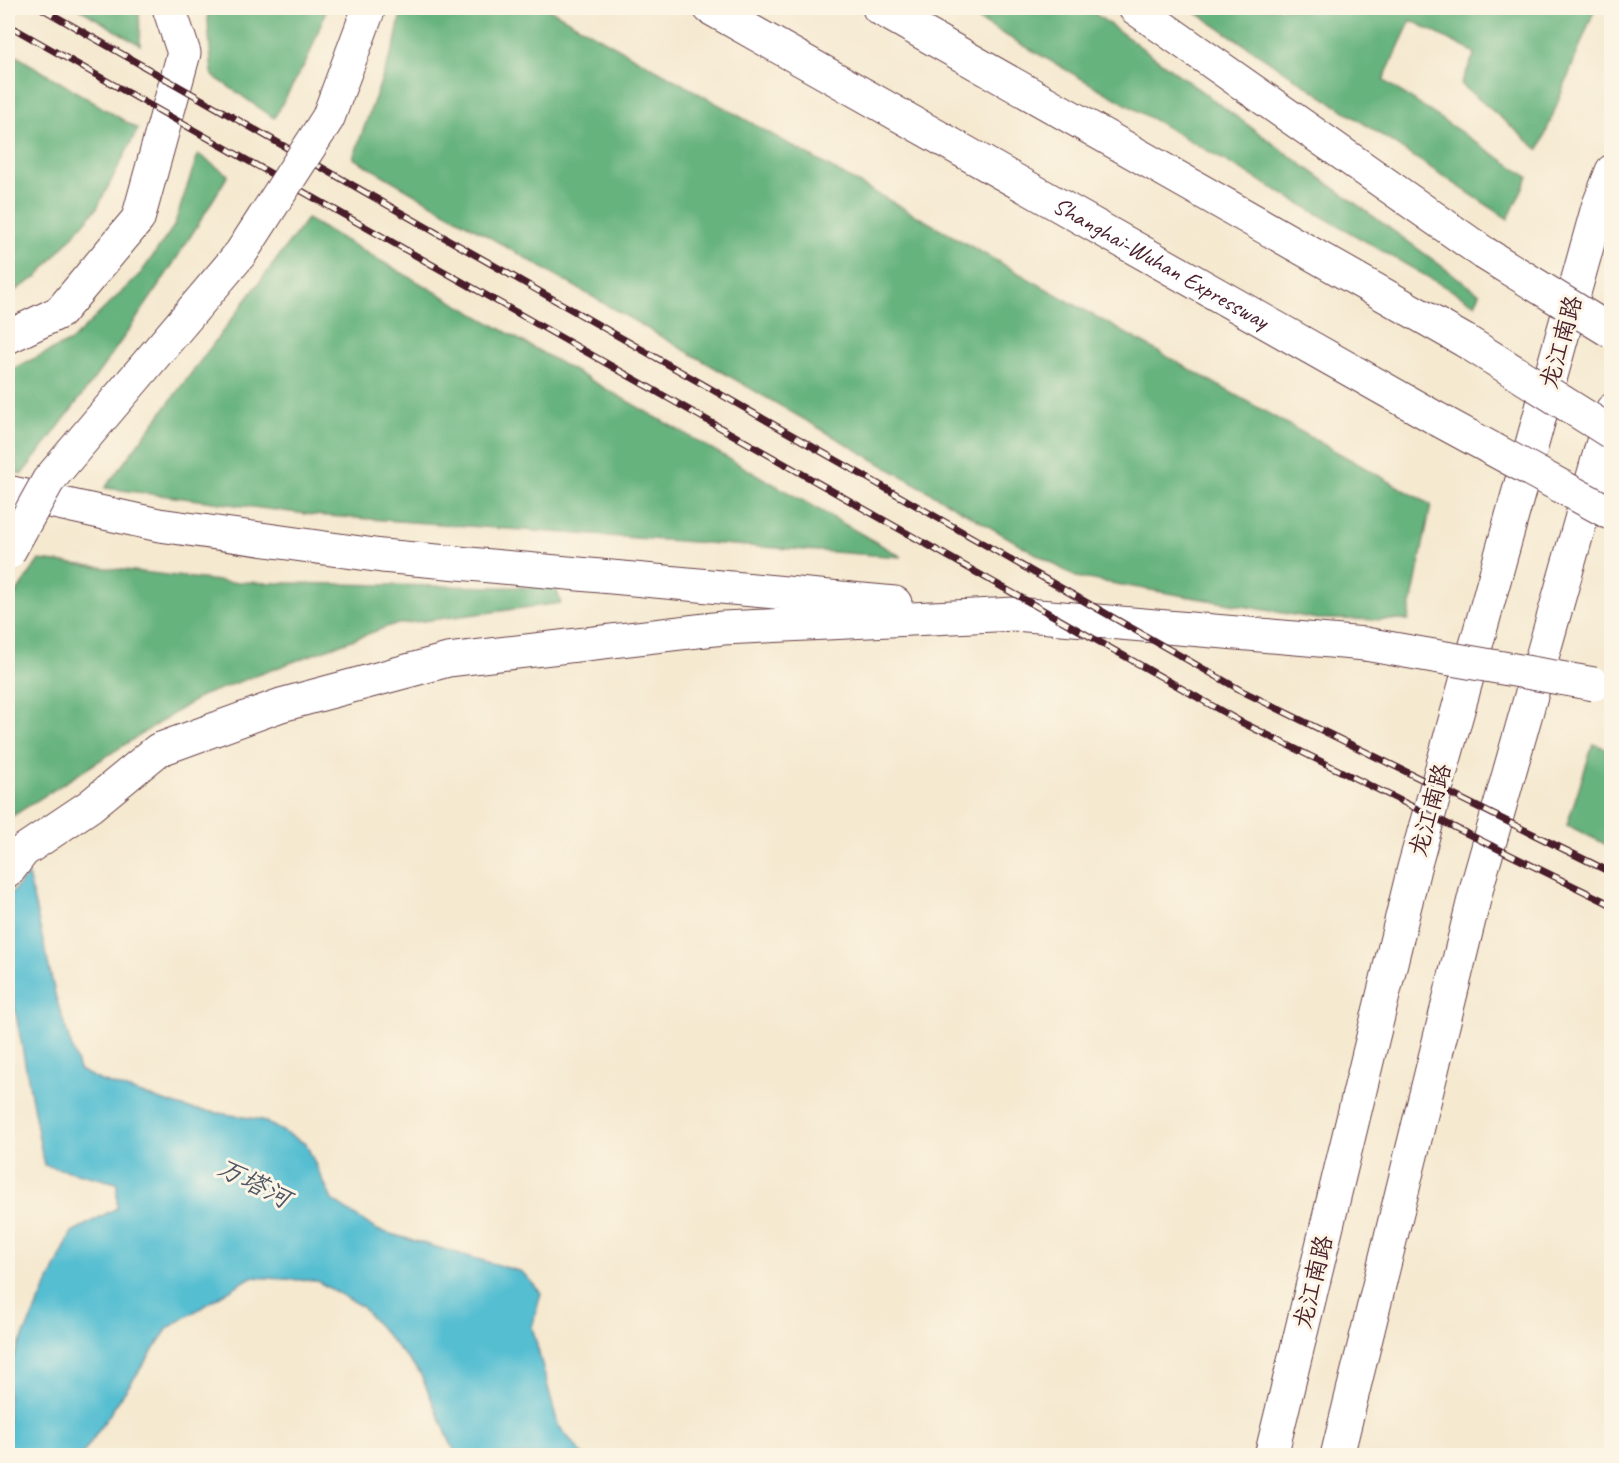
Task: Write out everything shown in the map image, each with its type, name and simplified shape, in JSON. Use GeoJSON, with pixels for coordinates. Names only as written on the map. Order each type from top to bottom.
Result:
{"type":"FeatureCollection","features":[{"type":"Feature","properties":{"kind":"main road"},"geometry":{"type":"LineString","coordinates":[[8,337],[60,312],[138,219],[184,53],[169,8]]}},
{"type":"Feature","properties":{"kind":"main road"},"geometry":{"type":"LineString","coordinates":[[8,553],[48,481],[242,253],[328,118],[369,8]]}},
{"type":"Feature","properties":{"kind":"main road","name":"Shanghai-Wuhan Expressway"},"geometry":{"type":"LineString","coordinates":[[711,8],[1439,420],[1611,514]]}},
{"type":"Feature","properties":{"kind":"main road"},"geometry":{"type":"LineString","coordinates":[[879,8],[1467,342],[1611,433]]}},
{"type":"Feature","properties":{"kind":"main road"},"geometry":{"type":"LineString","coordinates":[[1135,8],[1484,253],[1611,332]]}},
{"type":"Feature","properties":{"kind":"main road","name":"龙江南路"},"geometry":{"type":"LineString","coordinates":[[1270,1455],[1414,868],[1595,218],[1611,171]]}},
{"type":"Feature","properties":{"kind":"main road"},"geometry":{"type":"LineString","coordinates":[[1337,1455],[1478,883],[1611,410]]}},
{"type":"Feature","properties":{"kind":"main road"},"geometry":{"type":"LineString","coordinates":[[8,492],[159,525],[382,556],[1365,644],[1603,686]]}},
{"type":"Feature","properties":{"kind":"main road"},"geometry":{"type":"LineString","coordinates":[[8,871],[23,851],[90,806],[158,750],[281,705],[448,660],[723,628],[1015,614]]}},
{"type":"Feature","properties":{"kind":"green space"},"geometry":{"type":"Polygon","coordinates":[[[78,8],[139,8],[140,45],[78,8]]]}},
{"type":"Feature","properties":{"kind":"green space"},"geometry":{"type":"Polygon","coordinates":[[[207,8],[327,8],[308,58],[274,118],[212,75],[207,8]]]}},
{"type":"Feature","properties":{"kind":"green space"},"geometry":{"type":"Polygon","coordinates":[[[402,8],[547,8],[1431,505],[1408,620],[1317,619],[1076,577],[353,158],[395,43],[402,8]]]}},
{"type":"Feature","properties":{"kind":"green space"},"geometry":{"type":"Polygon","coordinates":[[[958,8],[1087,8],[1480,294],[1475,304],[958,8]]]}},
{"type":"Feature","properties":{"kind":"green space"},"geometry":{"type":"Polygon","coordinates":[[[1189,8],[1595,8],[1539,150],[1461,84],[1475,53],[1411,20],[1383,80],[1528,177],[1508,219],[1189,8]]]}},
{"type":"Feature","properties":{"kind":"green space"},"geometry":{"type":"Polygon","coordinates":[[[8,51],[138,129],[97,208],[37,277],[8,295],[8,51]]]}},
{"type":"Feature","properties":{"kind":"green space"},"geometry":{"type":"Polygon","coordinates":[[[198,154],[228,175],[155,291],[77,402],[22,474],[8,471],[8,371],[71,341],[141,273],[174,226],[198,154]]]}},
{"type":"Feature","properties":{"kind":"green space"},"geometry":{"type":"Polygon","coordinates":[[[307,219],[902,557],[314,515],[105,488],[307,219]]]}},
{"type":"Feature","properties":{"kind":"green space"},"geometry":{"type":"Polygon","coordinates":[[[39,560],[227,582],[556,588],[561,603],[392,625],[201,696],[8,819],[8,605],[39,560]]]}},
{"type":"Feature","properties":{"kind":"green space"},"geometry":{"type":"Polygon","coordinates":[[[1593,744],[1611,750],[1611,847],[1567,825],[1593,744]]]}},
{"type":"Feature","properties":{"kind":"water","name":"万塔河"},"geometry":{"type":"Polygon","coordinates":[[[28,875],[56,998],[79,1070],[101,1081],[186,1108],[262,1120],[306,1144],[332,1200],[377,1230],[522,1272],[541,1293],[532,1327],[558,1425],[583,1455],[456,1455],[420,1373],[361,1306],[317,1281],[251,1277],[168,1328],[82,1455],[8,1455],[8,1369],[72,1232],[117,1208],[117,1183],[44,1165],[8,971],[8,897],[28,875]]]}},
{"type":"Feature","properties":{"kind":"railway"},"geometry":{"type":"LineString","coordinates":[[41,8],[1244,692],[1612,873]]}},
{"type":"Feature","properties":{"kind":"railway"},"geometry":{"type":"LineString","coordinates":[[8,25],[1241,722],[1612,905]]}}]}
